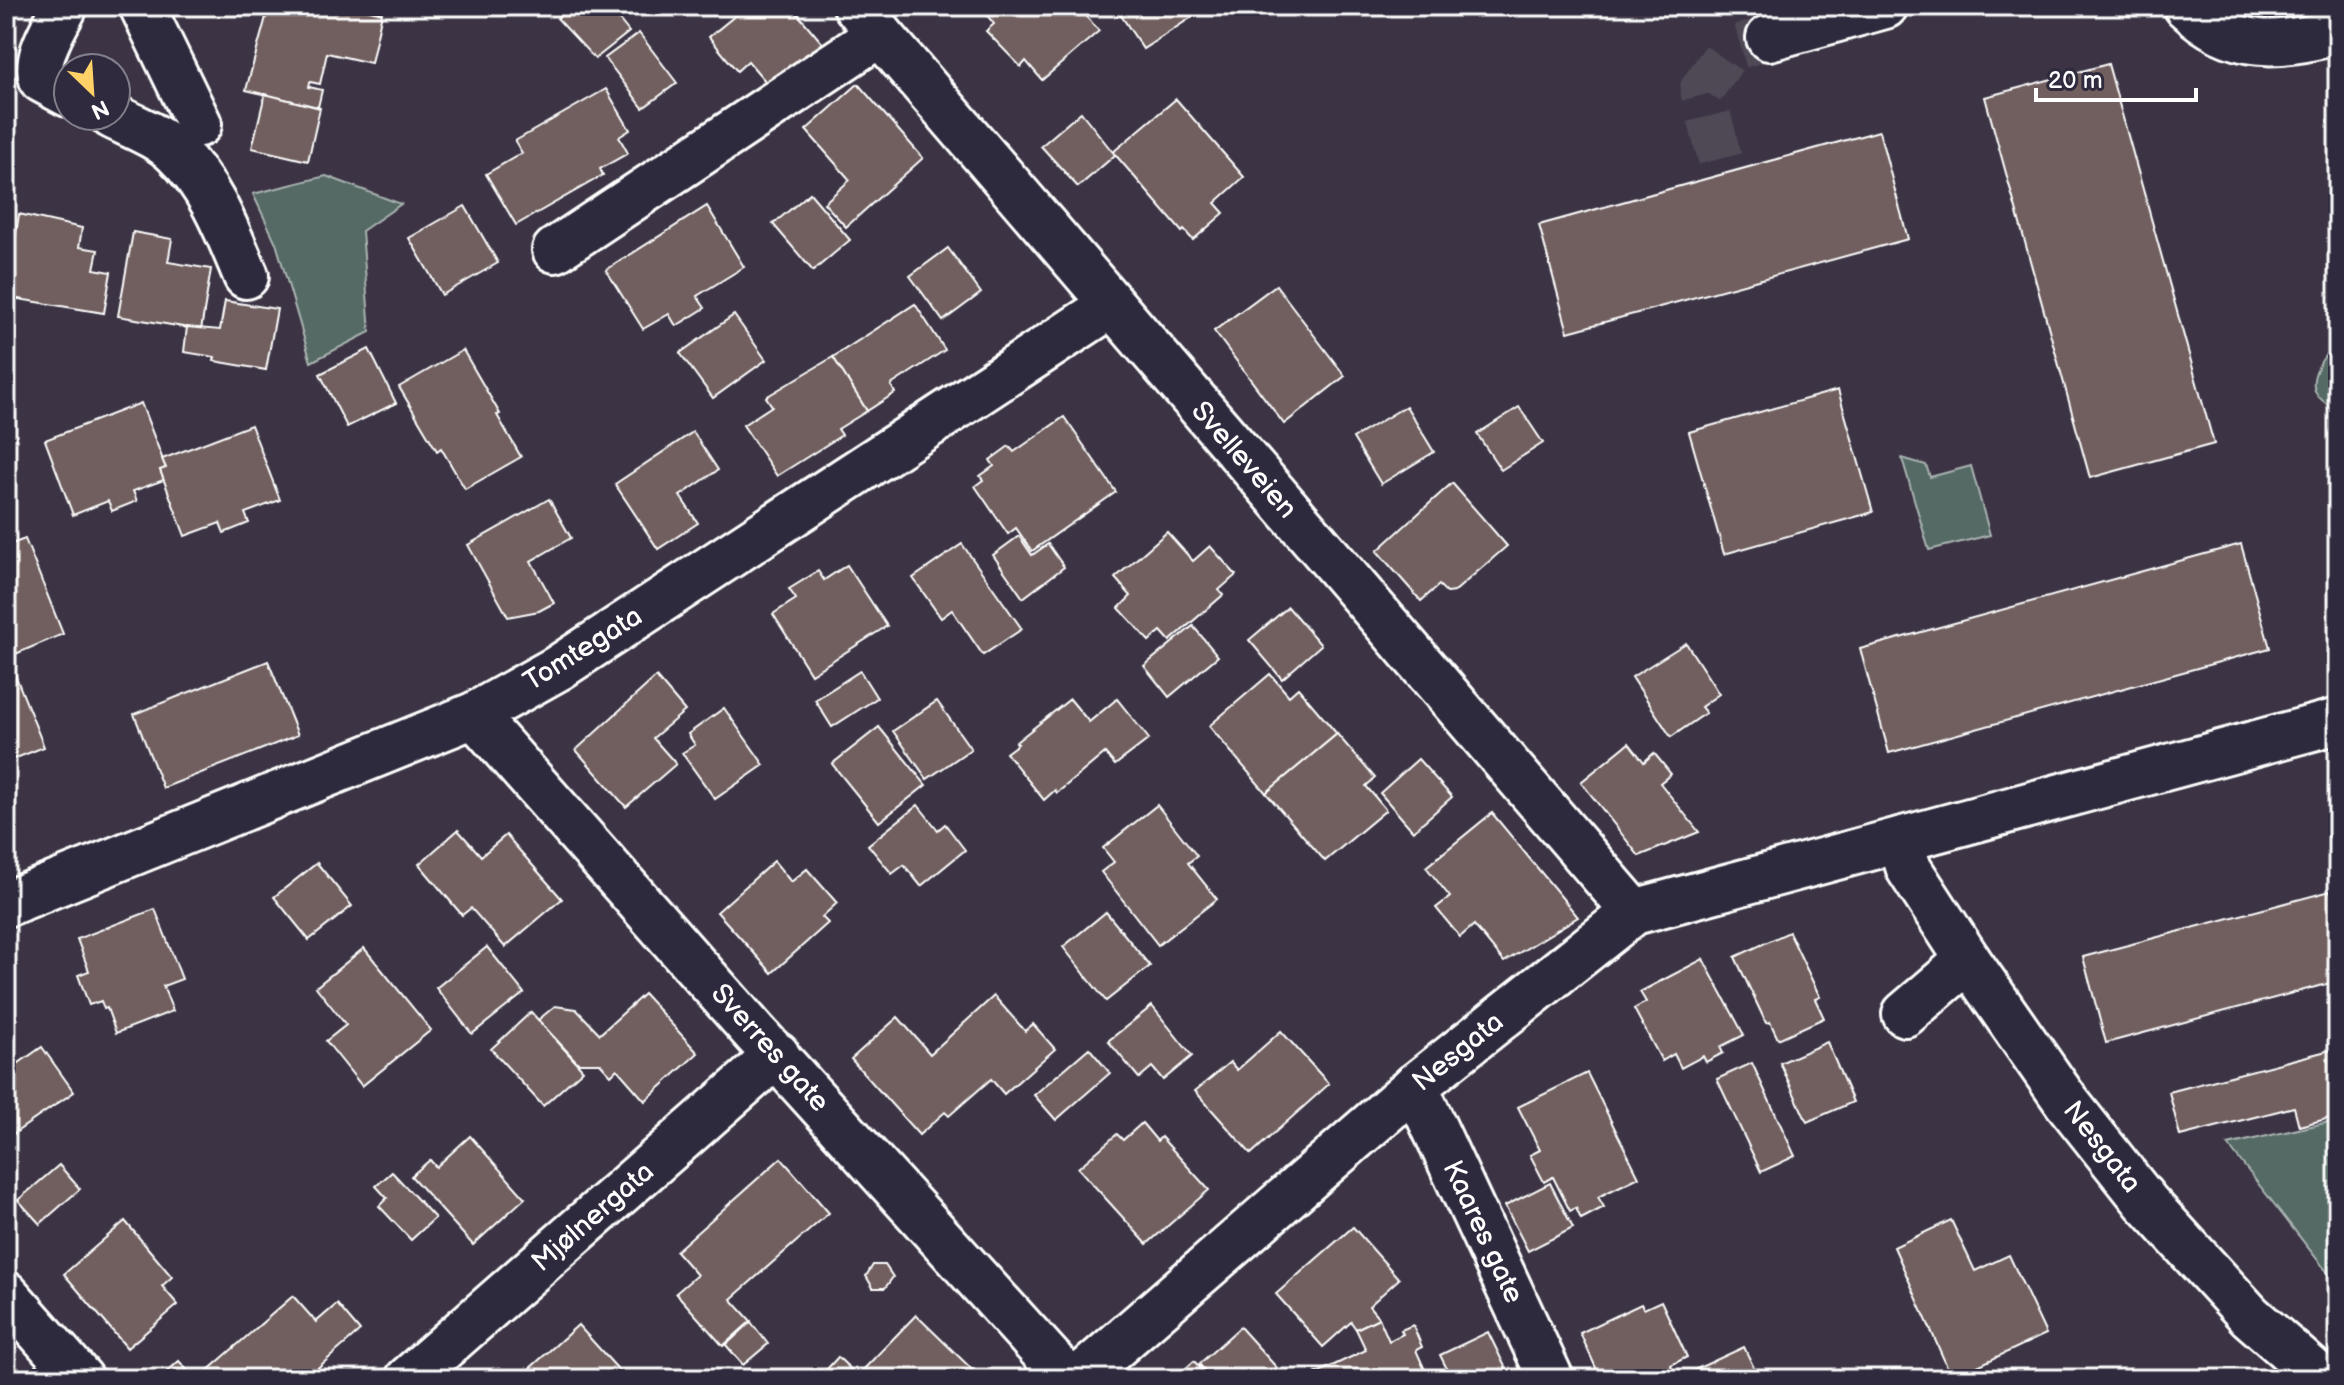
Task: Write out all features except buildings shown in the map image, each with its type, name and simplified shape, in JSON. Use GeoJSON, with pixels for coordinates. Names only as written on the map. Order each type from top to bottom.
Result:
{"type":"FeatureCollection","features":[{"type":"Feature","properties":{"kind":"street"},"geometry":{"type":"LineString","coordinates":[[52,85],[42,80],[39,72],[43,54],[65,6]]}},
{"type":"Feature","properties":{"kind":"street"},"geometry":{"type":"LineString","coordinates":[[142,6],[199,124]]}},
{"type":"Feature","properties":{"kind":"street"},"geometry":{"type":"LineString","coordinates":[[1769,38],[1885,6]]}},
{"type":"Feature","properties":{"kind":"street"},"geometry":{"type":"LineString","coordinates":[[2186,6],[2214,28],[2238,40],[2268,44],[2300,42],[2338,31]]}},
{"type":"Feature","properties":{"kind":"street"},"geometry":{"type":"LineString","coordinates":[[555,250],[868,20]]}},
{"type":"Feature","properties":{"kind":"street","name":"Svelleveien"},"geometry":{"type":"LineString","coordinates":[[868,20],[1634,912]]}},
{"type":"Feature","properties":{"kind":"street"},"geometry":{"type":"LineString","coordinates":[[132,126],[155,137],[176,153],[208,192],[246,276]]}},
{"type":"Feature","properties":{"kind":"street","name":"Tomtegata"},"geometry":{"type":"LineString","coordinates":[[6,904],[474,715],[558,668],[1112,305]]}},
{"type":"Feature","properties":{"kind":"street","name":"Sverres gate"},"geometry":{"type":"LineString","coordinates":[[474,715],[1068,1379]]}},
{"type":"Feature","properties":{"kind":"street","name":"Nesgata"},"geometry":{"type":"LineString","coordinates":[[1078,1379],[1415,1086],[1634,912],[2338,721]]}},
{"type":"Feature","properties":{"kind":"street","name":"Nesgata"},"geometry":{"type":"LineString","coordinates":[[1900,840],[1909,869],[2066,1101],[2146,1202],[2250,1316],[2322,1379]]}},
{"type":"Feature","properties":{"kind":"street"},"geometry":{"type":"LineString","coordinates":[[1905,1014],[1968,960]]}},
{"type":"Feature","properties":{"kind":"street","name":"Mjølnergata"},"geometry":{"type":"LineString","coordinates":[[408,1379],[777,1055]]}},
{"type":"Feature","properties":{"kind":"street","name":"Kaares gate"},"geometry":{"type":"LineString","coordinates":[[1415,1086],[1551,1379]]}},
{"type":"Feature","properties":{"kind":"street"},"geometry":{"type":"LineString","coordinates":[[6,1294],[81,1379]]}},
{"type":"Feature","properties":{"kind":"green space"},"geometry":{"type":"Polygon","coordinates":[[[326,176],[401,204],[362,231],[370,332],[311,362],[276,243],[253,194],[326,176]]]}},
{"type":"Feature","properties":{"kind":"green space"},"geometry":{"type":"Polygon","coordinates":[[[2338,344],[2338,413],[2318,396],[2314,382],[2323,359],[2338,344]]]}},
{"type":"Feature","properties":{"kind":"green space"},"geometry":{"type":"Polygon","coordinates":[[[1902,458],[1926,465],[1930,477],[1971,466],[1990,535],[1929,550],[1902,458]]]}},
{"type":"Feature","properties":{"kind":"green space"},"geometry":{"type":"Polygon","coordinates":[[[2338,1120],[2338,1286],[2228,1145],[2338,1120]]]}},
{"type":"Feature","properties":{"kind":"tunnel"},"geometry":{"type":"LineString","coordinates":[[1720,159],[1702,89],[1730,49],[1769,38]]}}]}
